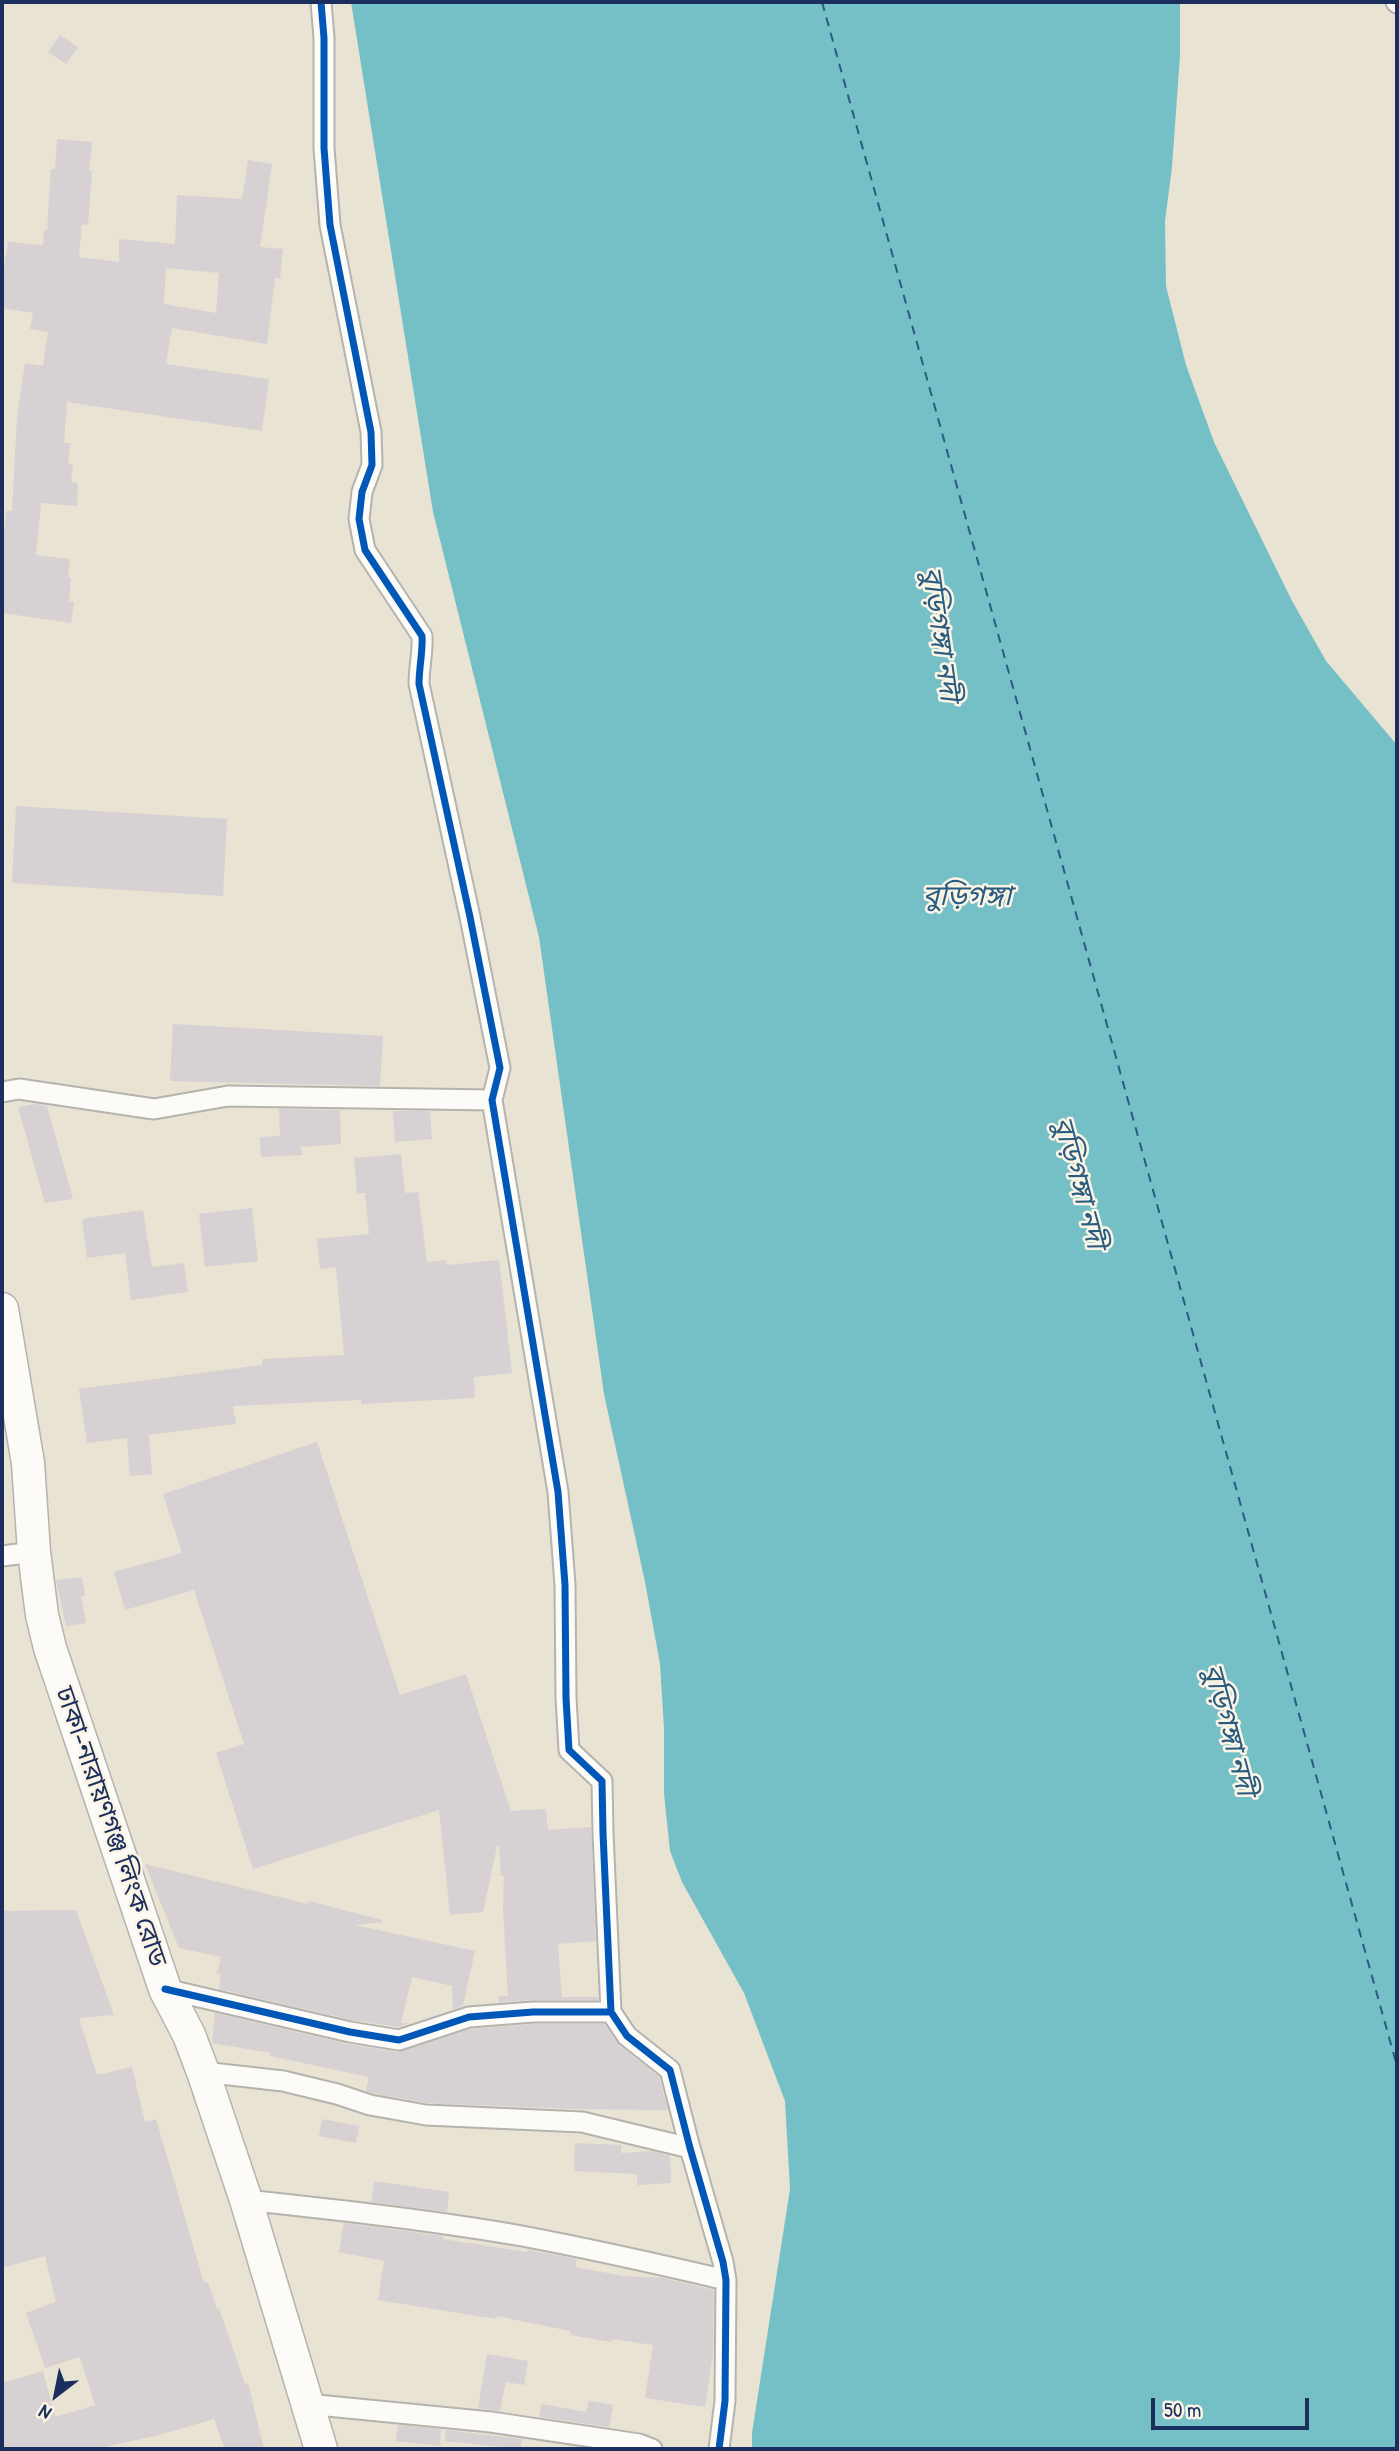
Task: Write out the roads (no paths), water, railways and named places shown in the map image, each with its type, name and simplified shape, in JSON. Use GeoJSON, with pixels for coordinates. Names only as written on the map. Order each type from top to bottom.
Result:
{"type":"FeatureCollection","features":[{"type":"Feature","properties":{"kind":"highway","name":"ঢাকা-নারায়ণগঞ্জ লিংক রোড"},"geometry":{"type":"LineString","coordinates":[[2,1309],[28,1463],[34,1552],[42,1615],[50,1648],[165,1989],[189,2035],[203,2072],[246,2200],[321,2449]]}},
{"type":"Feature","properties":{"kind":"street"},"geometry":{"type":"LineString","coordinates":[[321,2],[324,38],[324,148],[330,225],[371,432],[372,465],[362,492],[359,519],[365,550],[422,636],[419,684],[500,1068],[492,1100],[558,1492],[565,1585],[569,1750],[603,1781],[611,2012],[627,2036],[670,2070],[726,2280],[725,2401],[719,2449]]}},
{"type":"Feature","properties":{"kind":"street"},"geometry":{"type":"LineString","coordinates":[[2,1092],[19,1089],[154,1109],[228,1096],[492,1100]]}},
{"type":"Feature","properties":{"kind":"street"},"geometry":{"type":"LineString","coordinates":[[2,1556],[34,1552]]}},
{"type":"Feature","properties":{"kind":"street"},"geometry":{"type":"LineString","coordinates":[[165,1989],[350,2032],[399,2040],[469,2017],[533,2012],[611,2012]]}},
{"type":"Feature","properties":{"kind":"street"},"geometry":{"type":"LineString","coordinates":[[203,2072],[283,2081],[370,2105],[426,2115],[582,2122],[690,2148]]}},
{"type":"Feature","properties":{"kind":"street"},"geometry":{"type":"LineString","coordinates":[[246,2200],[386,2215],[521,2236],[726,2280]]}},
{"type":"Feature","properties":{"kind":"street"},"geometry":{"type":"LineString","coordinates":[[307,2404],[491,2422],[639,2444],[652,2449]]}},
{"type":"Feature","properties":{"kind":"water","name":"বুড়িগঙ্গা"},"geometry":{"type":"Polygon","coordinates":[[[351,2],[1180,2],[1180,55],[1172,167],[1165,221],[1166,286],[1186,365],[1214,442],[1291,599],[1326,661],[1397,745],[1397,2449],[752,2449],[752,2433],[790,2189],[785,2101],[744,1993],[682,1882],[670,1851],[664,1794],[660,1664],[604,1394],[539,937],[433,512],[351,2]]]}},
{"type":"Feature","properties":{"kind":"water label","name":"বুড়িগঙ্গা নদী"},"geometry":{"type":"Point","coordinates":[939,634]}},
{"type":"Feature","properties":{"kind":"water label","name":"বুড়িগঙ্গা নদী"},"geometry":{"type":"Point","coordinates":[1078,1183]}},
{"type":"Feature","properties":{"kind":"water label","name":"বুড়িগঙ্গা নদী"},"geometry":{"type":"Point","coordinates":[1228,1730]}}]}
